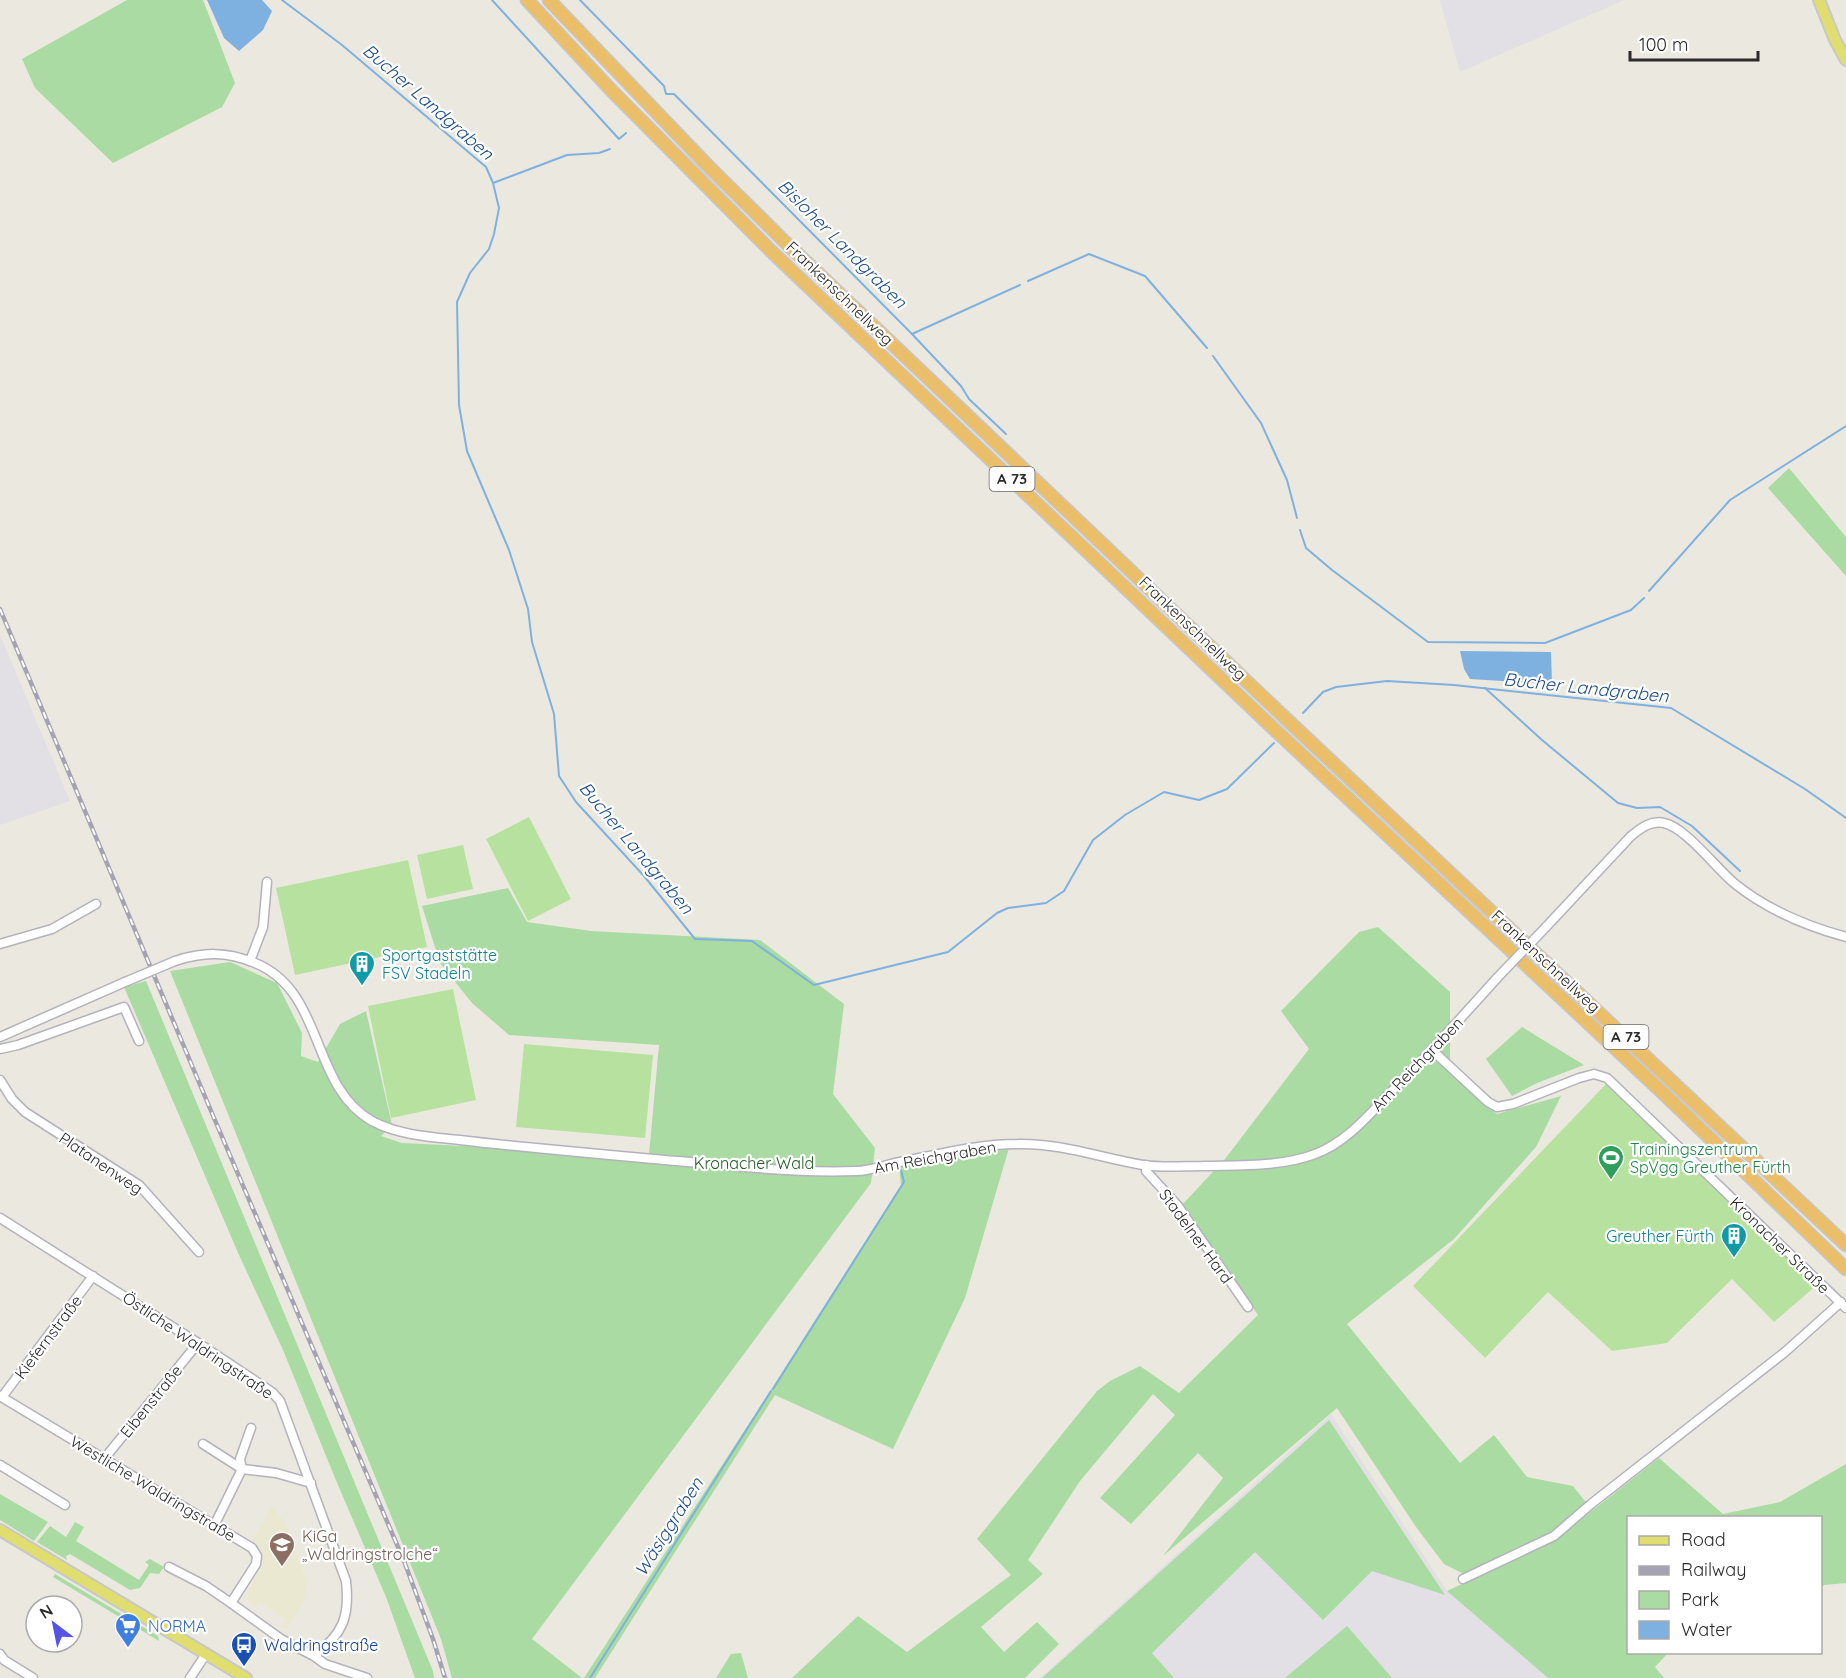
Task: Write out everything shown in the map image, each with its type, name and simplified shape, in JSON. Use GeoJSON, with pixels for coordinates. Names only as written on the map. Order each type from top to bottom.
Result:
{"type":"FeatureCollection","features":[{"type":"Feature","properties":{"kind":"highway","name":"Frankenschnellweg"},"geometry":{"type":"LineString","coordinates":[[527,0],[611,90],[780,259],[1291,745],[1663,1093],[1846,1269]]}},
{"type":"Feature","properties":{"kind":"highway","name":"Frankenschnellweg"},"geometry":{"type":"LineString","coordinates":[[549,0],[706,165],[783,240],[1290,722],[1846,1245]]}},
{"type":"Feature","properties":{"kind":"main road"},"geometry":{"type":"LineString","coordinates":[[1819,0],[1835,40],[1846,60]]}},
{"type":"Feature","properties":{"kind":"main road"},"geometry":{"type":"LineString","coordinates":[[1,1533],[246,1678]]}},
{"type":"Feature","properties":{"kind":"street","name":"Am Reichgraben"},"geometry":{"type":"LineString","coordinates":[[250,961],[275,974],[290,987],[310,1024],[335,1083],[346,1098],[372,1121],[400,1131],[510,1146],[774,1170],[860,1171],[971,1147],[1018,1144],[1052,1145],[1146,1165],[1170,1167],[1259,1164],[1297,1159],[1313,1155],[1345,1138],[1432,1050],[1631,836],[1640,828],[1651,823],[1665,823],[1679,830],[1733,883],[1756,900],[1793,920],[1846,937]]}},
{"type":"Feature","properties":{"kind":"street"},"geometry":{"type":"LineString","coordinates":[[0,1037],[175,961],[195,955],[215,954],[240,957],[250,961],[263,927],[267,882]]}},
{"type":"Feature","properties":{"kind":"street"},"geometry":{"type":"LineString","coordinates":[[0,944],[51,929],[96,904]]}},
{"type":"Feature","properties":{"kind":"street"},"geometry":{"type":"LineString","coordinates":[[0,1049],[18,1046],[124,1007],[139,1041]]}},
{"type":"Feature","properties":{"kind":"street","name":"Kronacher Straße"},"geometry":{"type":"LineString","coordinates":[[1432,1050],[1488,1102],[1497,1107],[1513,1104],[1594,1074],[1607,1078],[1844,1305],[1600,1497],[1554,1536],[1463,1579]]}},
{"type":"Feature","properties":{"kind":"street","name":"Platanenweg"},"geometry":{"type":"LineString","coordinates":[[0,1080],[12,1099],[25,1112],[139,1185],[199,1252]]}},
{"type":"Feature","properties":{"kind":"street","name":"Stadelner Hard"},"geometry":{"type":"LineString","coordinates":[[1146,1165],[1146,1171],[1178,1206],[1248,1307]]}},
{"type":"Feature","properties":{"kind":"street","name":"Östliche Waldringstraße"},"geometry":{"type":"LineString","coordinates":[[0,1218],[198,1343],[272,1392],[280,1401],[346,1581],[348,1602],[343,1622],[331,1643],[314,1656]]}},
{"type":"Feature","properties":{"kind":"street","name":"Kiefernstraße"},"geometry":{"type":"LineString","coordinates":[[1,1396],[93,1276]]}},
{"type":"Feature","properties":{"kind":"street","name":"Eibenstraße"},"geometry":{"type":"LineString","coordinates":[[104,1459],[198,1343]]}},
{"type":"Feature","properties":{"kind":"street","name":"Westliche Waldringstraße"},"geometry":{"type":"LineString","coordinates":[[1,1396],[252,1548],[257,1556],[256,1564],[231,1603]]}},
{"type":"Feature","properties":{"kind":"street"},"geometry":{"type":"LineString","coordinates":[[215,1524],[242,1469],[240,1459],[251,1428]]}},
{"type":"Feature","properties":{"kind":"street"},"geometry":{"type":"LineString","coordinates":[[203,1444],[242,1469],[276,1473],[310,1483]]}},
{"type":"Feature","properties":{"kind":"street"},"geometry":{"type":"LineString","coordinates":[[0,1465],[65,1505]]}},
{"type":"Feature","properties":{"kind":"street"},"geometry":{"type":"LineString","coordinates":[[169,1567],[206,1586],[281,1639],[325,1664],[367,1678]]}},
{"type":"Feature","properties":{"kind":"street"},"geometry":{"type":"LineString","coordinates":[[0,1654],[4,1660],[33,1678]]}},
{"type":"Feature","properties":{"kind":"street"},"geometry":{"type":"LineString","coordinates":[[190,1678],[206,1654]]}},
{"type":"Feature","properties":{"kind":"shaded area"},"geometry":{"type":"Polygon","coordinates":[[[1440,0],[1624,0],[1460,72],[1440,0]]]}},
{"type":"Feature","properties":{"kind":"shaded area"},"geometry":{"type":"Polygon","coordinates":[[[0,635],[70,801],[0,825],[0,635]]]}},
{"type":"Feature","properties":{"kind":"shaded area"},"geometry":{"type":"Polygon","coordinates":[[[1331,1414],[1447,1591],[1548,1678],[1040,1678],[1331,1414]]]}},
{"type":"Feature","properties":{"kind":"shaded area","name":"KiGa „Waldringstrolche“"},"geometry":{"type":"Polygon","coordinates":[[[272,1506],[285,1522],[307,1584],[304,1602],[287,1629],[282,1626],[286,1620],[260,1602],[255,1607],[244,1598],[263,1565],[263,1553],[252,1540],[272,1506]]]}},
{"type":"Feature","properties":{"kind":"green space"},"geometry":{"type":"Polygon","coordinates":[[[127,0],[203,0],[235,83],[222,107],[113,163],[35,88],[22,59],[127,0]]]}},
{"type":"Feature","properties":{"kind":"green space"},"geometry":{"type":"Polygon","coordinates":[[[1789,468],[1846,537],[1846,576],[1768,488],[1789,468]]]}},
{"type":"Feature","properties":{"kind":"green space"},"geometry":{"type":"Polygon","coordinates":[[[529,817],[571,899],[528,921],[486,839],[529,817]]]}},
{"type":"Feature","properties":{"kind":"green space"},"geometry":{"type":"Polygon","coordinates":[[[463,845],[473,889],[427,899],[417,855],[463,845]]]}},
{"type":"Feature","properties":{"kind":"green space"},"geometry":{"type":"Polygon","coordinates":[[[408,860],[427,947],[295,975],[276,888],[408,860]]]}},
{"type":"Feature","properties":{"kind":"green space","name":"Kronacher Wald"},"geometry":{"type":"Polygon","coordinates":[[[508,888],[527,922],[591,931],[760,940],[844,1004],[833,1094],[875,1148],[871,1183],[532,1639],[582,1678],[452,1678],[441,1639],[170,971],[230,962],[277,983],[302,1033],[301,1056],[318,1062],[340,1024],[366,1011],[392,1125],[381,1136],[402,1143],[649,1155],[659,1045],[509,1035],[472,1003],[440,963],[422,906],[508,888]]]}},
{"type":"Feature","properties":{"kind":"green space"},"geometry":{"type":"Polygon","coordinates":[[[1378,927],[1450,992],[1450,1072],[1497,1114],[1561,1096],[1536,1147],[1454,1239],[1347,1324],[1460,1463],[1494,1435],[1527,1477],[1573,1486],[1588,1505],[1552,1532],[1464,1574],[1444,1564],[1416,1527],[1337,1408],[1163,1556],[1223,1478],[1198,1453],[1131,1524],[1100,1498],[1175,1415],[1153,1394],[1080,1481],[1028,1560],[1043,1574],[981,1627],[1004,1652],[1037,1622],[1059,1644],[1025,1678],[792,1678],[858,1616],[907,1652],[1011,1575],[977,1539],[1097,1391],[1110,1381],[1140,1366],[1179,1393],[1258,1315],[1181,1206],[1225,1159],[1309,1049],[1281,1011],[1359,932],[1378,927]]]}},
{"type":"Feature","properties":{"kind":"green space"},"geometry":{"type":"Polygon","coordinates":[[[146,981],[434,1678],[415,1678],[386,1597],[283,1350],[239,1255],[124,987],[146,981]]]}},
{"type":"Feature","properties":{"kind":"green space"},"geometry":{"type":"Polygon","coordinates":[[[453,989],[476,1100],[391,1118],[368,1006],[453,989]]]}},
{"type":"Feature","properties":{"kind":"green space"},"geometry":{"type":"Polygon","coordinates":[[[1522,1027],[1584,1065],[1537,1083],[1512,1096],[1486,1059],[1522,1027]]]}},
{"type":"Feature","properties":{"kind":"green space"},"geometry":{"type":"Polygon","coordinates":[[[524,1044],[653,1055],[645,1138],[516,1127],[524,1044]]]}},
{"type":"Feature","properties":{"kind":"green space","name":"Trainingszentrum SpVgg Greuther Fürth"},"geometry":{"type":"Polygon","coordinates":[[[1607,1083],[1817,1285],[1774,1322],[1732,1279],[1667,1343],[1612,1351],[1548,1292],[1485,1358],[1413,1286],[1607,1083]]]}},
{"type":"Feature","properties":{"kind":"green space"},"geometry":{"type":"Polygon","coordinates":[[[1009,1148],[965,1298],[893,1449],[775,1395],[595,1678],[584,1678],[901,1185],[899,1166],[956,1154],[1009,1148]]]}},
{"type":"Feature","properties":{"kind":"green space"},"geometry":{"type":"Polygon","coordinates":[[[1329,1420],[1445,1595],[1372,1571],[1323,1620],[1255,1552],[1152,1653],[1174,1678],[1042,1678],[1329,1420]]]}},
{"type":"Feature","properties":{"kind":"green space"},"geometry":{"type":"Polygon","coordinates":[[[1659,1458],[1723,1514],[1780,1502],[1846,1464],[1846,1583],[1822,1587],[1822,1516],[1627,1516],[1627,1654],[1667,1654],[1655,1667],[1664,1678],[1548,1678],[1447,1591],[1555,1540],[1659,1458]]]}},
{"type":"Feature","properties":{"kind":"green space"},"geometry":{"type":"Polygon","coordinates":[[[0,1494],[48,1522],[34,1541],[0,1520],[0,1494]]]}},
{"type":"Feature","properties":{"kind":"green space"},"geometry":{"type":"Polygon","coordinates":[[[75,1522],[84,1527],[76,1541],[139,1580],[149,1565],[145,1562],[150,1559],[164,1567],[159,1574],[150,1573],[140,1588],[130,1590],[70,1554],[66,1556],[67,1560],[37,1542],[50,1526],[66,1537],[75,1522]]]}},
{"type":"Feature","properties":{"kind":"green space"},"geometry":{"type":"Polygon","coordinates":[[[55,1574],[158,1636],[159,1641],[84,1594],[53,1577],[55,1574]]]}},
{"type":"Feature","properties":{"kind":"green space"},"geometry":{"type":"Polygon","coordinates":[[[1347,1626],[1392,1678],[1285,1678],[1347,1626]]]}},
{"type":"Feature","properties":{"kind":"green space"},"geometry":{"type":"Polygon","coordinates":[[[741,1653],[748,1678],[716,1678],[731,1654],[741,1653]]]}},
{"type":"Feature","properties":{"kind":"water"},"geometry":{"type":"Polygon","coordinates":[[[207,0],[262,0],[272,11],[263,30],[239,51],[224,38],[207,0]]]}},
{"type":"Feature","properties":{"kind":"water"},"geometry":{"type":"Polygon","coordinates":[[[1460,651],[1551,652],[1552,684],[1470,679],[1464,669],[1460,651]]]}},
{"type":"Feature","properties":{"kind":"waterway","name":"Bucher Landgraben"},"geometry":{"type":"LineString","coordinates":[[282,0],[342,45],[486,167],[493,183],[499,208],[494,234],[489,249],[470,273],[457,302],[459,405],[467,451],[509,550],[528,609],[532,642],[554,714],[559,776],[576,802],[644,876],[695,939],[752,941],[814,985],[948,952],[997,913],[1008,908],[1046,903],[1064,891],[1093,840],[1125,815],[1164,792],[1199,800],[1227,789],[1274,743]]}},
{"type":"Feature","properties":{"kind":"waterway"},"geometry":{"type":"LineString","coordinates":[[492,0],[619,139],[626,133]]}},
{"type":"Feature","properties":{"kind":"waterway","name":"Bisloher Landgraben"},"geometry":{"type":"LineString","coordinates":[[580,0],[664,86],[666,94],[674,94],[912,334],[1020,285]]}},
{"type":"Feature","properties":{"kind":"waterway","name":"Bisloher Landgraben"},"geometry":{"type":"LineString","coordinates":[[493,183],[567,155],[599,153],[610,149]]}},
{"type":"Feature","properties":{"kind":"waterway","name":"Bisloher Landgraben"},"geometry":{"type":"LineString","coordinates":[[1028,281],[1089,254],[1145,276],[1207,348]]}},
{"type":"Feature","properties":{"kind":"waterway"},"geometry":{"type":"LineString","coordinates":[[912,334],[961,386],[969,399],[1006,434]]}},
{"type":"Feature","properties":{"kind":"waterway","name":"Bisloher Landgraben"},"geometry":{"type":"LineString","coordinates":[[1213,356],[1261,423],[1287,480],[1297,518]]}},
{"type":"Feature","properties":{"kind":"waterway","name":"Bisloher Landgraben"},"geometry":{"type":"LineString","coordinates":[[1649,591],[1730,500],[1846,426]]}},
{"type":"Feature","properties":{"kind":"waterway","name":"Bisloher Landgraben"},"geometry":{"type":"LineString","coordinates":[[1300,530],[1306,548],[1428,642],[1545,643],[1631,610],[1644,598]]}},
{"type":"Feature","properties":{"kind":"waterway","name":"Bucher Landgraben"},"geometry":{"type":"LineString","coordinates":[[1303,713],[1323,692],[1336,687],[1387,681],[1454,685],[1671,708],[1805,789],[1846,818]]}},
{"type":"Feature","properties":{"kind":"waterway"},"geometry":{"type":"LineString","coordinates":[[1485,688],[1542,740],[1618,803],[1637,808],[1660,807],[1692,826],[1740,871]]}},
{"type":"Feature","properties":{"kind":"waterway","name":"Wäsiggraben"},"geometry":{"type":"LineString","coordinates":[[773,1389],[904,1182],[901,1170]]}},
{"type":"Feature","properties":{"kind":"waterway","name":"Wäsiggraben"},"geometry":{"type":"LineString","coordinates":[[590,1678],[771,1391]]}},
{"type":"Feature","properties":{"kind":"railway"},"geometry":{"type":"LineString","coordinates":[[0,609],[214,1118],[404,1561],[445,1678]]}},
{"type":"Feature","properties":{"kind":"place","name":"Sportgaststätte FSV Stadeln"},"geometry":{"type":"Point","coordinates":[362,987]}},
{"type":"Feature","properties":{"kind":"place","name":"Trainingszentrum SpVgg Greuther Fürth"},"geometry":{"type":"Point","coordinates":[1611,1181]}},
{"type":"Feature","properties":{"kind":"place","name":"Greuther Fürth"},"geometry":{"type":"Point","coordinates":[1734,1259]}},
{"type":"Feature","properties":{"kind":"place","name":"KiGa „Waldringstrolche“"},"geometry":{"type":"Point","coordinates":[282,1568]}},
{"type":"Feature","properties":{"kind":"place","name":"NORMA"},"geometry":{"type":"Point","coordinates":[128,1649]}},
{"type":"Feature","properties":{"kind":"place","name":"Waldringstraße"},"geometry":{"type":"Point","coordinates":[244,1668]}}]}
